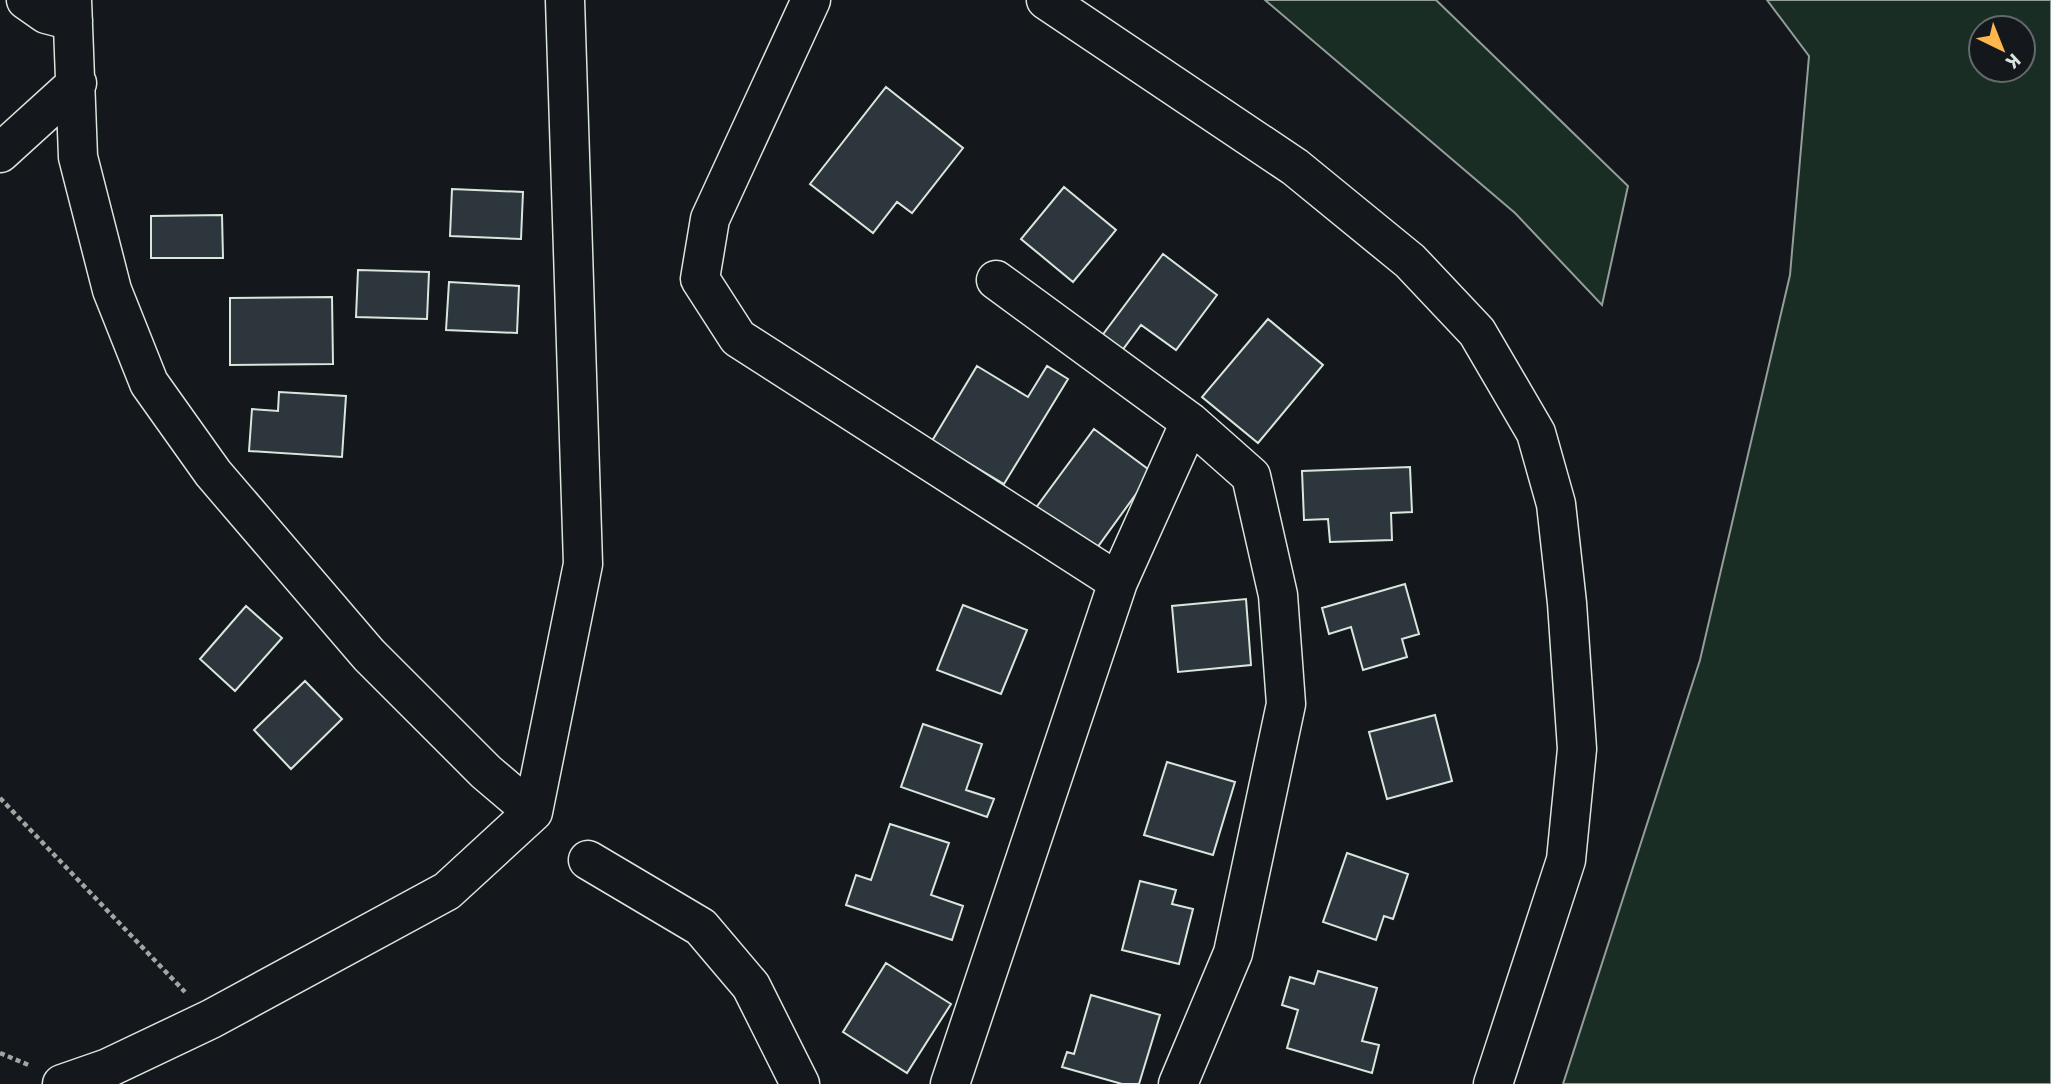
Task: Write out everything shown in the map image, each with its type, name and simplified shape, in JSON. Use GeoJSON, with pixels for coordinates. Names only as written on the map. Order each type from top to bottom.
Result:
{"type":"FeatureCollection","features":[{"type":"Feature","properties":{"kind":"street"},"geometry":{"type":"LineString","coordinates":[[26,0],[46,14],[73,10],[78,158],[112,290],[149,383],[213,472],[369,655],[486,772],[533,812]]}},
{"type":"Feature","properties":{"kind":"street"},"geometry":{"type":"LineString","coordinates":[[62,1084],[108,1068],[211,1019],[447,891],[533,812],[583,564],[565,0]]}},
{"type":"Feature","properties":{"kind":"street"},"geometry":{"type":"LineString","coordinates":[[811,0],[710,219],[700,279],[737,338],[1118,582]]}},
{"type":"Feature","properties":{"kind":"street"},"geometry":{"type":"LineString","coordinates":[[1046,0],[1295,167],[1410,261],[1478,332],[1536,433],[1556,504],[1567,603],[1577,750],[1566,860],[1493,1084]]}},
{"type":"Feature","properties":{"kind":"street"},"geometry":{"type":"LineString","coordinates":[[0,153],[77,83]]}},
{"type":"Feature","properties":{"kind":"street"},"geometry":{"type":"LineString","coordinates":[[996,280],[1190,422],[1251,475],[1278,595],[1286,704],[1233,953],[1178,1084]]}},
{"type":"Feature","properties":{"kind":"street"},"geometry":{"type":"LineString","coordinates":[[950,1084],[1118,582],[1190,422]]}},
{"type":"Feature","properties":{"kind":"street"},"geometry":{"type":"LineString","coordinates":[[589,860],[701,927],[751,986],[800,1084]]}},
{"type":"Feature","properties":{"kind":"path"},"geometry":{"type":"LineString","coordinates":[[0,798],[211,1019]]}},
{"type":"Feature","properties":{"kind":"green space"},"geometry":{"type":"Polygon","coordinates":[[[1265,0],[1436,0],[1628,186],[1602,305],[1515,213],[1265,0]]]}},
{"type":"Feature","properties":{"kind":"green space"},"geometry":{"type":"Polygon","coordinates":[[[1767,0],[2051,0],[2051,1084],[1563,1084],[1700,660],[1790,275],[1809,56],[1767,0]]]}},
{"type":"Feature","properties":{"kind":"building"},"geometry":{"type":"Polygon","coordinates":[[[886,87],[963,148],[912,213],[897,202],[873,233],[810,184],[886,87]]]}},
{"type":"Feature","properties":{"kind":"building"},"geometry":{"type":"Polygon","coordinates":[[[1064,187],[1116,230],[1073,282],[1021,239],[1064,187]]]}},
{"type":"Feature","properties":{"kind":"building"},"geometry":{"type":"Polygon","coordinates":[[[452,189],[523,192],[521,239],[450,236],[452,189]]]}},
{"type":"Feature","properties":{"kind":"building"},"geometry":{"type":"Polygon","coordinates":[[[222,215],[223,258],[151,258],[151,216],[222,215]]]}},
{"type":"Feature","properties":{"kind":"building"},"geometry":{"type":"Polygon","coordinates":[[[1163,254],[1217,295],[1176,350],[1141,325],[1121,352],[1101,337],[1163,254]]]}},
{"type":"Feature","properties":{"kind":"building"},"geometry":{"type":"Polygon","coordinates":[[[358,270],[429,272],[427,319],[356,317],[358,270]]]}},
{"type":"Feature","properties":{"kind":"building"},"geometry":{"type":"Polygon","coordinates":[[[449,282],[519,286],[517,333],[446,330],[449,282]]]}},
{"type":"Feature","properties":{"kind":"building"},"geometry":{"type":"Polygon","coordinates":[[[332,297],[333,364],[230,365],[230,298],[332,297]]]}},
{"type":"Feature","properties":{"kind":"building"},"geometry":{"type":"Polygon","coordinates":[[[1268,319],[1323,365],[1258,443],[1202,397],[1268,319]]]}},
{"type":"Feature","properties":{"kind":"building"},"geometry":{"type":"Polygon","coordinates":[[[977,366],[1028,397],[1047,366],[1068,379],[1004,484],[932,441],[977,366]]]}},
{"type":"Feature","properties":{"kind":"building"},"geometry":{"type":"Polygon","coordinates":[[[279,392],[346,396],[342,457],[249,451],[252,409],[278,411],[279,392]]]}},
{"type":"Feature","properties":{"kind":"building"},"geometry":{"type":"Polygon","coordinates":[[[1094,429],[1152,472],[1094,552],[1035,509],[1094,429]]]}},
{"type":"Feature","properties":{"kind":"building"},"geometry":{"type":"Polygon","coordinates":[[[1410,467],[1412,512],[1391,513],[1392,540],[1330,542],[1328,519],[1304,520],[1302,471],[1410,467]]]}},
{"type":"Feature","properties":{"kind":"building"},"geometry":{"type":"Polygon","coordinates":[[[1405,584],[1419,634],[1402,639],[1407,657],[1363,670],[1351,627],[1329,634],[1322,608],[1405,584]]]}},
{"type":"Feature","properties":{"kind":"building"},"geometry":{"type":"Polygon","coordinates":[[[1246,599],[1251,665],[1178,672],[1172,606],[1246,599]]]}},
{"type":"Feature","properties":{"kind":"building"},"geometry":{"type":"Polygon","coordinates":[[[963,605],[1027,630],[1001,694],[937,670],[963,605]]]}},
{"type":"Feature","properties":{"kind":"building"},"geometry":{"type":"Polygon","coordinates":[[[246,606],[282,638],[235,691],[200,659],[246,606]]]}},
{"type":"Feature","properties":{"kind":"building"},"geometry":{"type":"Polygon","coordinates":[[[305,681],[342,719],[291,769],[254,730],[305,681]]]}},
{"type":"Feature","properties":{"kind":"building"},"geometry":{"type":"Polygon","coordinates":[[[1435,715],[1452,781],[1387,799],[1369,732],[1435,715]]]}},
{"type":"Feature","properties":{"kind":"building"},"geometry":{"type":"Polygon","coordinates":[[[923,724],[982,744],[966,790],[994,799],[987,817],[901,787],[923,724]]]}},
{"type":"Feature","properties":{"kind":"building"},"geometry":{"type":"Polygon","coordinates":[[[1167,762],[1235,782],[1213,855],[1144,835],[1167,762]]]}},
{"type":"Feature","properties":{"kind":"building"},"geometry":{"type":"Polygon","coordinates":[[[890,824],[949,843],[931,895],[963,906],[952,940],[846,905],[856,875],[871,880],[890,824]]]}},
{"type":"Feature","properties":{"kind":"building"},"geometry":{"type":"Polygon","coordinates":[[[1347,853],[1408,874],[1393,919],[1384,916],[1376,940],[1323,922],[1347,853]]]}},
{"type":"Feature","properties":{"kind":"building"},"geometry":{"type":"Polygon","coordinates":[[[1140,881],[1176,890],[1172,904],[1193,909],[1179,964],[1122,950],[1140,881]]]}},
{"type":"Feature","properties":{"kind":"building"},"geometry":{"type":"Polygon","coordinates":[[[886,963],[951,1004],[907,1073],[843,1032],[886,963]]]}},
{"type":"Feature","properties":{"kind":"building"},"geometry":{"type":"Polygon","coordinates":[[[1318,971],[1377,988],[1362,1041],[1379,1045],[1372,1073],[1287,1048],[1298,1010],[1282,1005],[1290,977],[1314,984],[1318,971]]]}},
{"type":"Feature","properties":{"kind":"building"},"geometry":{"type":"Polygon","coordinates":[[[1091,995],[1160,1015],[1139,1084],[1122,1084],[1062,1067],[1067,1052],[1074,1054],[1091,995]]]}}]}
